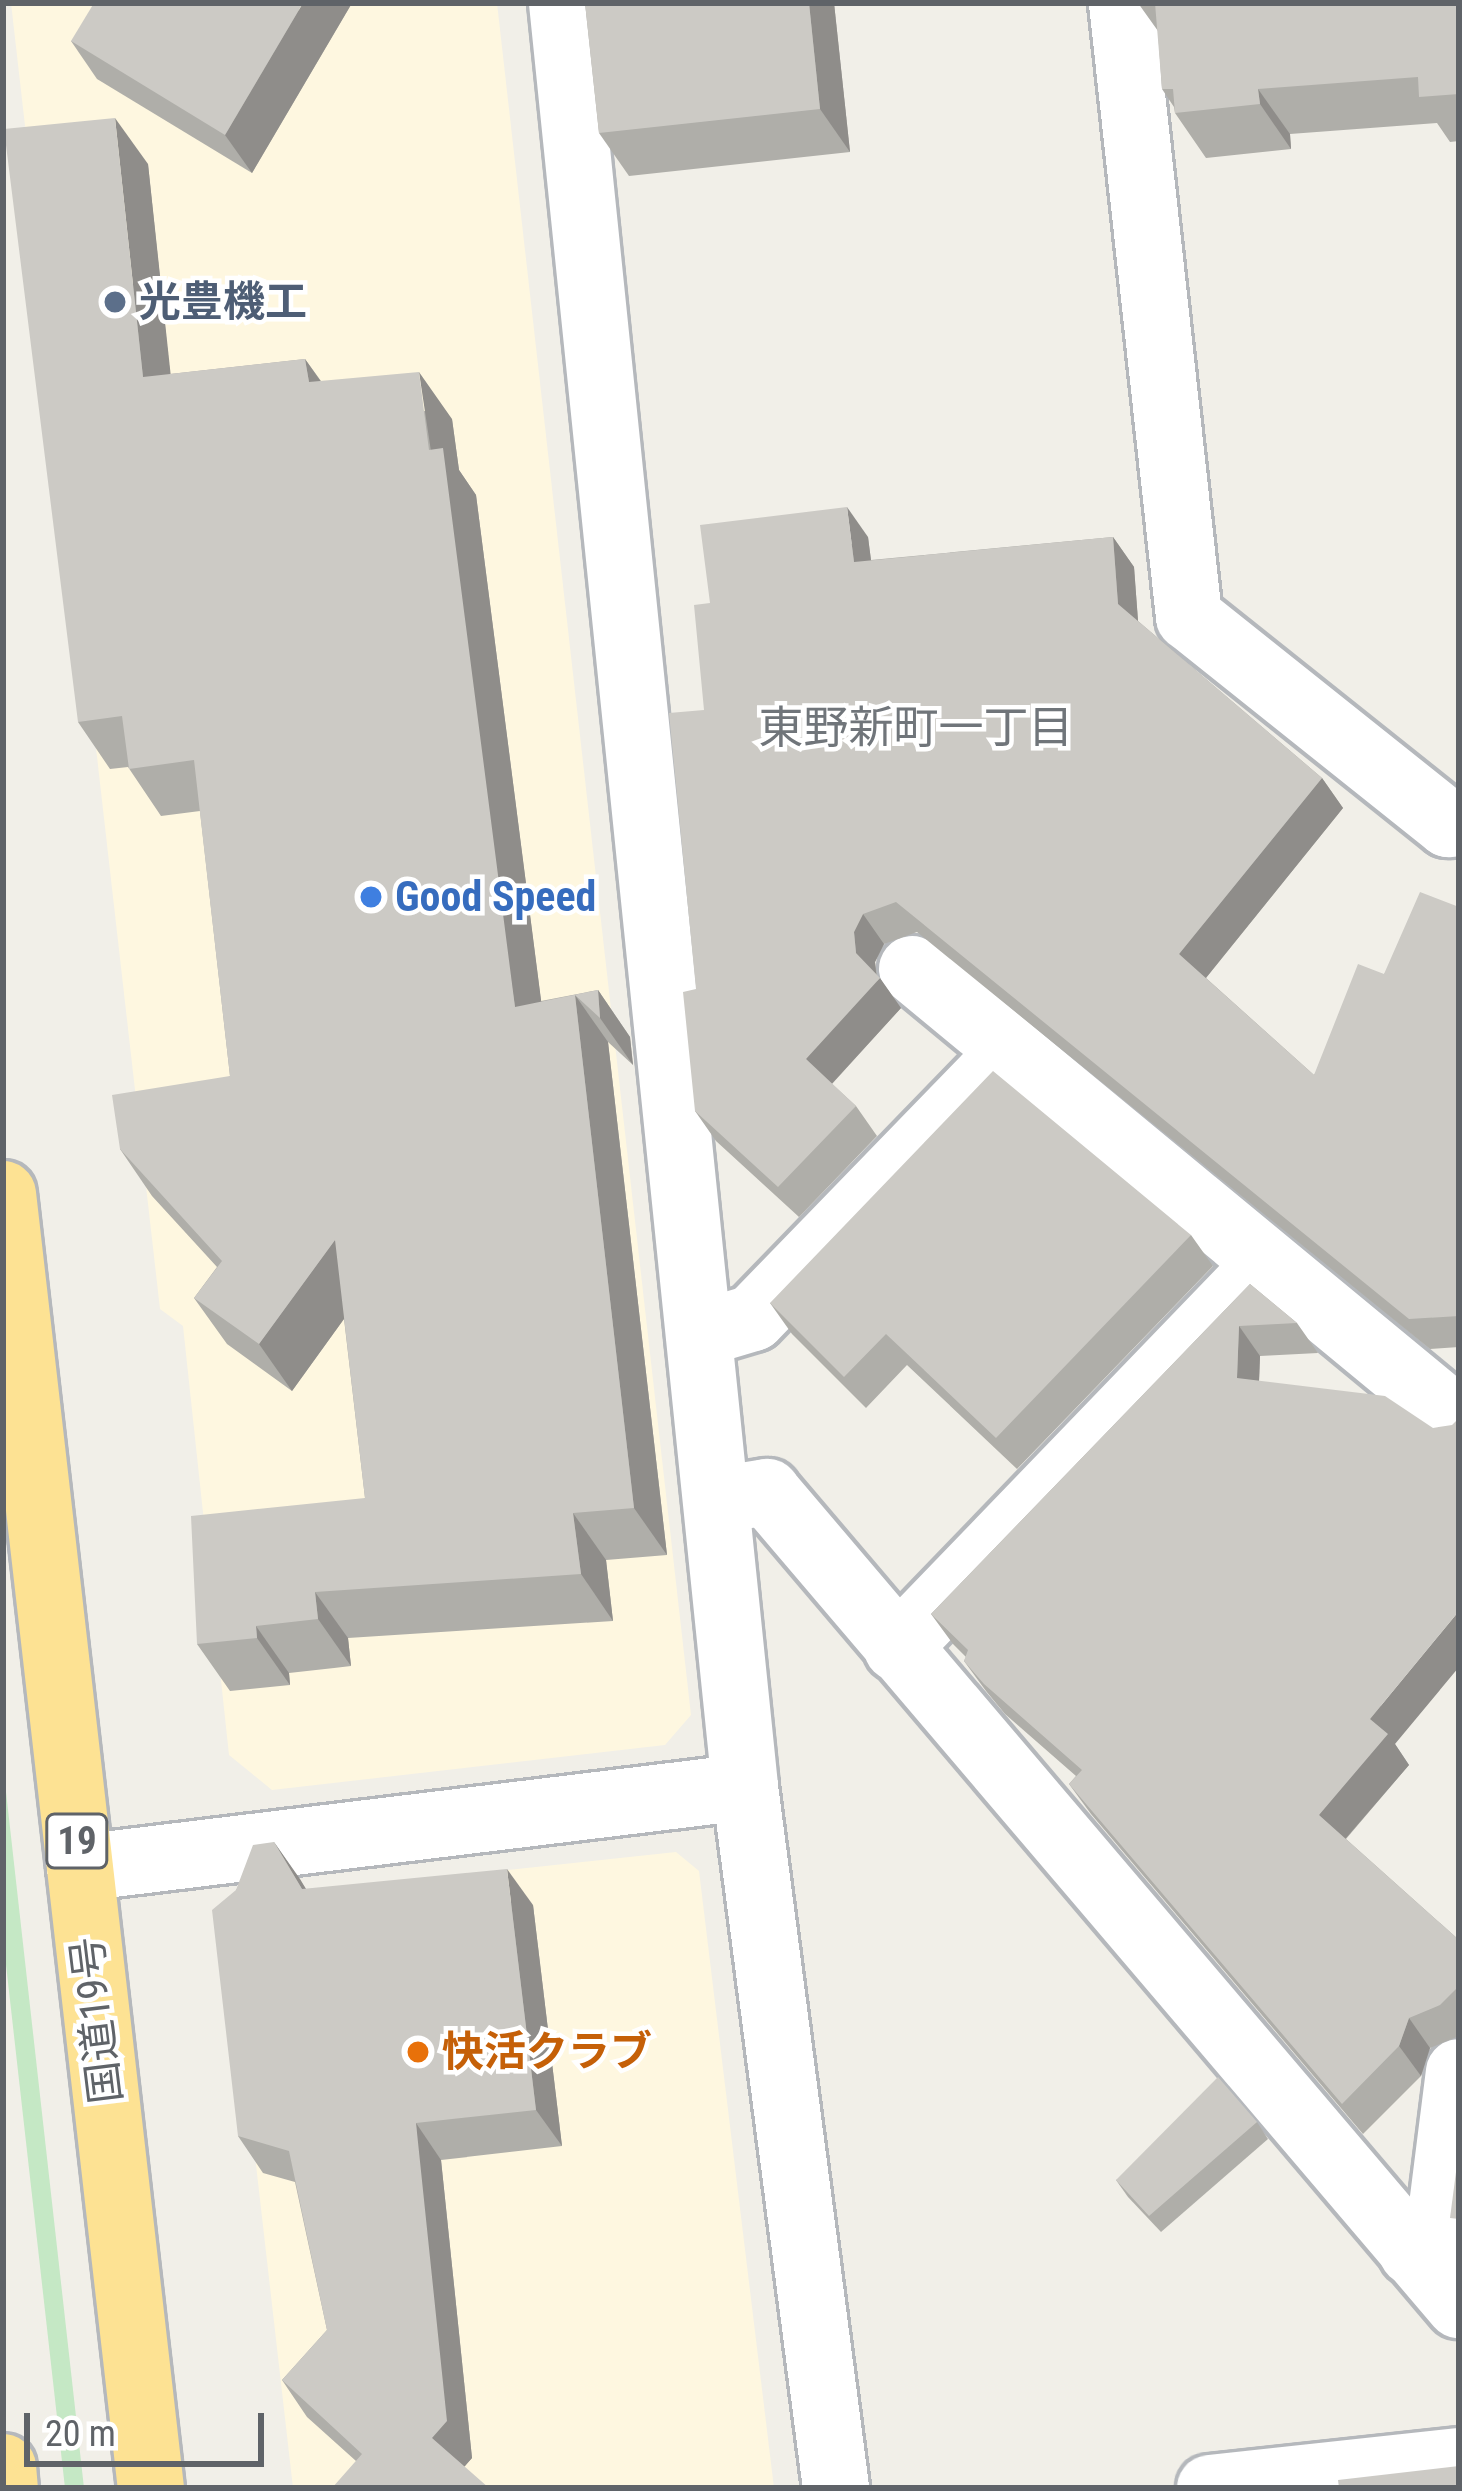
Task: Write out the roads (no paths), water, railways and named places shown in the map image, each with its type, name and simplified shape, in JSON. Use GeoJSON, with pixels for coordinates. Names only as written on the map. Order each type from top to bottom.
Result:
{"type":"FeatureCollection","features":[{"type":"Feature","properties":{"kind":"highway","name":"国道19号"},"geometry":{"type":"LineString","coordinates":[[3,1194],[151,2488]]}},
{"type":"Feature","properties":{"kind":"highway"},"geometry":{"type":"LineString","coordinates":[[3,2467],[5,2488]]}},
{"type":"Feature","properties":{"kind":"street"},"geometry":{"type":"LineString","coordinates":[[562,3],[745,1787],[836,2488]]}},
{"type":"Feature","properties":{"kind":"street"},"geometry":{"type":"LineString","coordinates":[[1123,3],[1189,617],[1448,824],[1459,824]]}},
{"type":"Feature","properties":{"kind":"street"},"geometry":{"type":"LineString","coordinates":[[912,969],[1008,1055],[1264,1267],[1459,1421]]}},
{"type":"Feature","properties":{"kind":"street"},"geometry":{"type":"LineString","coordinates":[[699,1334],[753,1318],[1008,1055]]}},
{"type":"Feature","properties":{"kind":"street"},"geometry":{"type":"LineString","coordinates":[[898,1648],[1264,1267]]}},
{"type":"Feature","properties":{"kind":"street"},"geometry":{"type":"LineString","coordinates":[[718,1500],[767,1492],[1459,2305]]}},
{"type":"Feature","properties":{"kind":"street"},"geometry":{"type":"LineString","coordinates":[[80,1868],[745,1787]]}},
{"type":"Feature","properties":{"kind":"street"},"geometry":{"type":"LineString","coordinates":[[1412,2252],[1441,2222],[1459,2072]]}},
{"type":"Feature","properties":{"kind":"street"},"geometry":{"type":"LineString","coordinates":[[1210,2488],[1459,2461]]}},
{"type":"Feature","properties":{"kind":"place","name":"光豊機工"},"geometry":{"type":"Point","coordinates":[115,302]}},
{"type":"Feature","properties":{"kind":"place","name":"Good Speed"},"geometry":{"type":"Point","coordinates":[371,897]}},
{"type":"Feature","properties":{"kind":"place","name":"快活クラブ"},"geometry":{"type":"Point","coordinates":[418,2052]}},
{"type":"Feature","properties":{"kind":"district","name":"東野新町一丁目"},"geometry":{"type":"Point","coordinates":[916,728]}}]}
